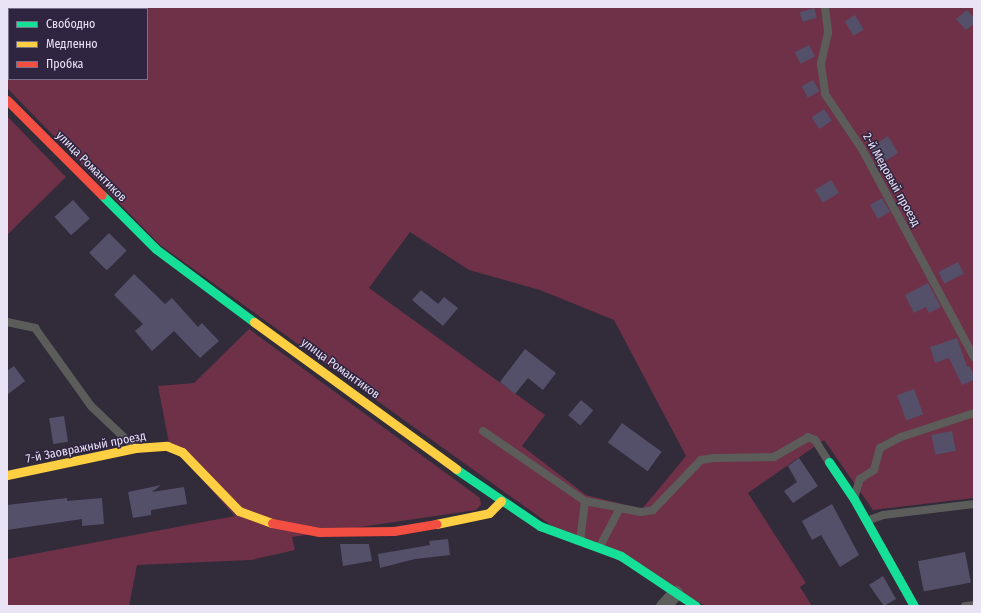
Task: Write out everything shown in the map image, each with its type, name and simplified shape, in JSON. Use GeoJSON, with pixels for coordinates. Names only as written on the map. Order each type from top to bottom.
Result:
{"type":"FeatureCollection","features":[{"type":"Feature","properties":{"kind":"street","name":"улица Романтиков"},"geometry":{"type":"LineString","coordinates":[[7,100],[156,249],[501,501],[540,526],[600,546],[622,556],[696,606]]}},
{"type":"Feature","properties":{"kind":"street","name":"7-й Заовражный проезд"},"geometry":{"type":"LineString","coordinates":[[7,475],[135,448],[167,446],[182,452],[239,511],[277,525],[319,532],[394,531],[462,520],[489,513],[501,501]]}},
{"type":"Feature","properties":{"kind":"street"},"geometry":{"type":"LineString","coordinates":[[829,462],[854,499],[864,522],[914,606]]}},
{"type":"Feature","properties":{"kind":"street"},"geometry":{"type":"LineString","coordinates":[[663,606],[675,593]]}},
{"type":"Feature","properties":{"kind":"lane","name":"2-й Медовый проезд"},"geometry":{"type":"LineString","coordinates":[[825,7],[828,33],[821,64],[825,94],[862,149],[974,357]]}},
{"type":"Feature","properties":{"kind":"lane"},"geometry":{"type":"LineString","coordinates":[[7,322],[35,328],[91,406],[135,448]]}},
{"type":"Feature","properties":{"kind":"lane"},"geometry":{"type":"LineString","coordinates":[[854,499],[860,479],[874,470],[880,448],[901,437],[974,413]]}},
{"type":"Feature","properties":{"kind":"lane"},"geometry":{"type":"LineString","coordinates":[[483,431],[585,502],[641,512],[652,510],[701,460],[713,458],[774,457],[808,437],[815,440],[829,462]]}},
{"type":"Feature","properties":{"kind":"lane"},"geometry":{"type":"LineString","coordinates":[[580,540],[585,502]]}},
{"type":"Feature","properties":{"kind":"lane"},"geometry":{"type":"LineString","coordinates":[[864,522],[883,516],[974,504]]}},
{"type":"Feature","properties":{"kind":"lane"},"geometry":{"type":"LineString","coordinates":[[600,546],[620,508]]}},
{"type":"Feature","properties":{"kind":"lane"},"geometry":{"type":"LineString","coordinates":[[965,606],[974,605]]}},
{"type":"Feature","properties":{"kind":"shaded area"},"geometry":{"type":"Polygon","coordinates":[[[7,7],[974,7],[974,498],[873,510],[824,440],[748,493],[806,583],[800,587],[812,606],[706,606],[552,526],[160,245],[7,88],[7,7]],[[410,232],[369,288],[545,415],[522,446],[586,495],[642,509],[686,456],[614,320],[540,290],[469,270],[410,232]]]}},
{"type":"Feature","properties":{"kind":"shaded area"},"geometry":{"type":"Polygon","coordinates":[[[7,116],[66,177],[7,235],[7,116]]]}},
{"type":"Feature","properties":{"kind":"shaded area"},"geometry":{"type":"Polygon","coordinates":[[[249,329],[480,498],[481,505],[476,510],[292,537],[295,550],[251,560],[137,565],[129,606],[7,606],[7,559],[235,516],[169,443],[158,386],[194,383],[249,329]]]}},
{"type":"Feature","properties":{"kind":"building"},"geometry":{"type":"Polygon","coordinates":[[[814,8],[817,18],[803,22],[800,12],[814,8]]]}},
{"type":"Feature","properties":{"kind":"building"},"geometry":{"type":"Polygon","coordinates":[[[967,10],[974,18],[974,24],[966,30],[956,19],[967,10]]]}},
{"type":"Feature","properties":{"kind":"building"},"geometry":{"type":"Polygon","coordinates":[[[855,15],[864,30],[853,36],[845,21],[855,15]]]}},
{"type":"Feature","properties":{"kind":"building"},"geometry":{"type":"Polygon","coordinates":[[[809,45],[815,57],[801,64],[795,52],[809,45]]]}},
{"type":"Feature","properties":{"kind":"building"},"geometry":{"type":"Polygon","coordinates":[[[813,80],[819,91],[808,98],[802,86],[813,80]]]}},
{"type":"Feature","properties":{"kind":"building"},"geometry":{"type":"Polygon","coordinates":[[[824,109],[832,121],[819,129],[812,117],[824,109]]]}},
{"type":"Feature","properties":{"kind":"building"},"geometry":{"type":"Polygon","coordinates":[[[888,136],[898,153],[885,161],[882,157],[877,160],[870,148],[888,136]]]}},
{"type":"Feature","properties":{"kind":"building"},"geometry":{"type":"Polygon","coordinates":[[[831,180],[839,193],[823,203],[815,190],[831,180]]]}},
{"type":"Feature","properties":{"kind":"building"},"geometry":{"type":"Polygon","coordinates":[[[882,198],[890,212],[878,219],[870,205],[882,198]]]}},
{"type":"Feature","properties":{"kind":"building"},"geometry":{"type":"Polygon","coordinates":[[[73,200],[90,219],[71,235],[54,217],[73,200]]]}},
{"type":"Feature","properties":{"kind":"building"},"geometry":{"type":"Polygon","coordinates":[[[109,233],[127,251],[107,270],[89,253],[109,233]]]}},
{"type":"Feature","properties":{"kind":"building"},"geometry":{"type":"Polygon","coordinates":[[[958,262],[964,274],[944,284],[938,272],[958,262]]]}},
{"type":"Feature","properties":{"kind":"building"},"geometry":{"type":"Polygon","coordinates":[[[134,274],[165,304],[172,298],[198,327],[202,323],[219,341],[200,358],[174,331],[152,351],[135,331],[143,324],[114,295],[134,274]]]}},
{"type":"Feature","properties":{"kind":"building"},"geometry":{"type":"Polygon","coordinates":[[[928,283],[941,307],[929,313],[926,307],[914,313],[905,295],[928,283]]]}},
{"type":"Feature","properties":{"kind":"building"},"geometry":{"type":"Polygon","coordinates":[[[421,290],[438,304],[444,297],[458,308],[443,326],[412,300],[421,290]]]}},
{"type":"Feature","properties":{"kind":"building"},"geometry":{"type":"Polygon","coordinates":[[[957,338],[967,367],[969,366],[974,375],[974,380],[962,385],[949,358],[935,363],[930,347],[957,338]]]}},
{"type":"Feature","properties":{"kind":"building"},"geometry":{"type":"Polygon","coordinates":[[[525,349],[556,373],[543,390],[528,378],[515,394],[500,382],[525,349]]]}},
{"type":"Feature","properties":{"kind":"building"},"geometry":{"type":"Polygon","coordinates":[[[14,366],[25,381],[7,395],[7,371],[14,366]]]}},
{"type":"Feature","properties":{"kind":"building"},"geometry":{"type":"Polygon","coordinates":[[[914,389],[923,414],[906,421],[897,395],[914,389]]]}},
{"type":"Feature","properties":{"kind":"building"},"geometry":{"type":"Polygon","coordinates":[[[581,400],[593,410],[580,426],[568,415],[581,400]]]}},
{"type":"Feature","properties":{"kind":"building"},"geometry":{"type":"Polygon","coordinates":[[[64,416],[68,442],[53,444],[49,418],[64,416]]]}},
{"type":"Feature","properties":{"kind":"building"},"geometry":{"type":"Polygon","coordinates":[[[622,423],[662,452],[648,471],[608,442],[622,423]]]}},
{"type":"Feature","properties":{"kind":"building"},"geometry":{"type":"Polygon","coordinates":[[[952,431],[956,451],[935,455],[931,435],[952,431]]]}},
{"type":"Feature","properties":{"kind":"building"},"geometry":{"type":"Polygon","coordinates":[[[799,458],[818,486],[793,503],[784,491],[797,482],[788,466],[799,458]]]}},
{"type":"Feature","properties":{"kind":"building"},"geometry":{"type":"Polygon","coordinates":[[[161,485],[152,492],[184,487],[187,504],[151,510],[151,515],[133,518],[128,492],[161,485]]]}},
{"type":"Feature","properties":{"kind":"building"},"geometry":{"type":"Polygon","coordinates":[[[67,498],[67,501],[102,498],[104,524],[82,526],[82,519],[7,530],[7,505],[67,498]]]}},
{"type":"Feature","properties":{"kind":"building"},"geometry":{"type":"Polygon","coordinates":[[[832,504],[859,555],[840,567],[821,535],[812,540],[802,521],[832,504]]]}},
{"type":"Feature","properties":{"kind":"building"},"geometry":{"type":"Polygon","coordinates":[[[448,539],[450,555],[415,559],[380,568],[378,554],[430,545],[429,541],[448,539]]]}},
{"type":"Feature","properties":{"kind":"building"},"geometry":{"type":"Polygon","coordinates":[[[340,544],[369,544],[372,561],[343,566],[340,544]]]}},
{"type":"Feature","properties":{"kind":"building"},"geometry":{"type":"Polygon","coordinates":[[[965,552],[971,582],[924,592],[918,561],[965,552]]]}},
{"type":"Feature","properties":{"kind":"building"},"geometry":{"type":"Polygon","coordinates":[[[883,576],[896,599],[884,606],[869,585],[883,576]]]}},
{"type":"Feature","properties":{"kind":"traffic: fast"},"geometry":{"type":"LineString","coordinates":[[102,195],[156,249],[254,322]]}},
{"type":"Feature","properties":{"kind":"traffic: fast"},"geometry":{"type":"LineString","coordinates":[[829,462],[854,499],[914,606]]}},
{"type":"Feature","properties":{"kind":"traffic: fast"},"geometry":{"type":"LineString","coordinates":[[456,469],[540,526],[621,556],[696,606]]}},
{"type":"Feature","properties":{"kind":"traffic: slow"},"geometry":{"type":"LineString","coordinates":[[254,322],[456,469]]}},
{"type":"Feature","properties":{"kind":"traffic: slow"},"geometry":{"type":"LineString","coordinates":[[7,475],[135,448],[167,446],[182,452],[239,511],[272,523]]}},
{"type":"Feature","properties":{"kind":"traffic: slow"},"geometry":{"type":"LineString","coordinates":[[436,524],[489,513],[501,501]]}},
{"type":"Feature","properties":{"kind":"traffic: jam"},"geometry":{"type":"LineString","coordinates":[[7,100],[102,195]]}},
{"type":"Feature","properties":{"kind":"traffic: jam"},"geometry":{"type":"LineString","coordinates":[[272,523],[319,532],[394,531],[436,524]]}}]}
